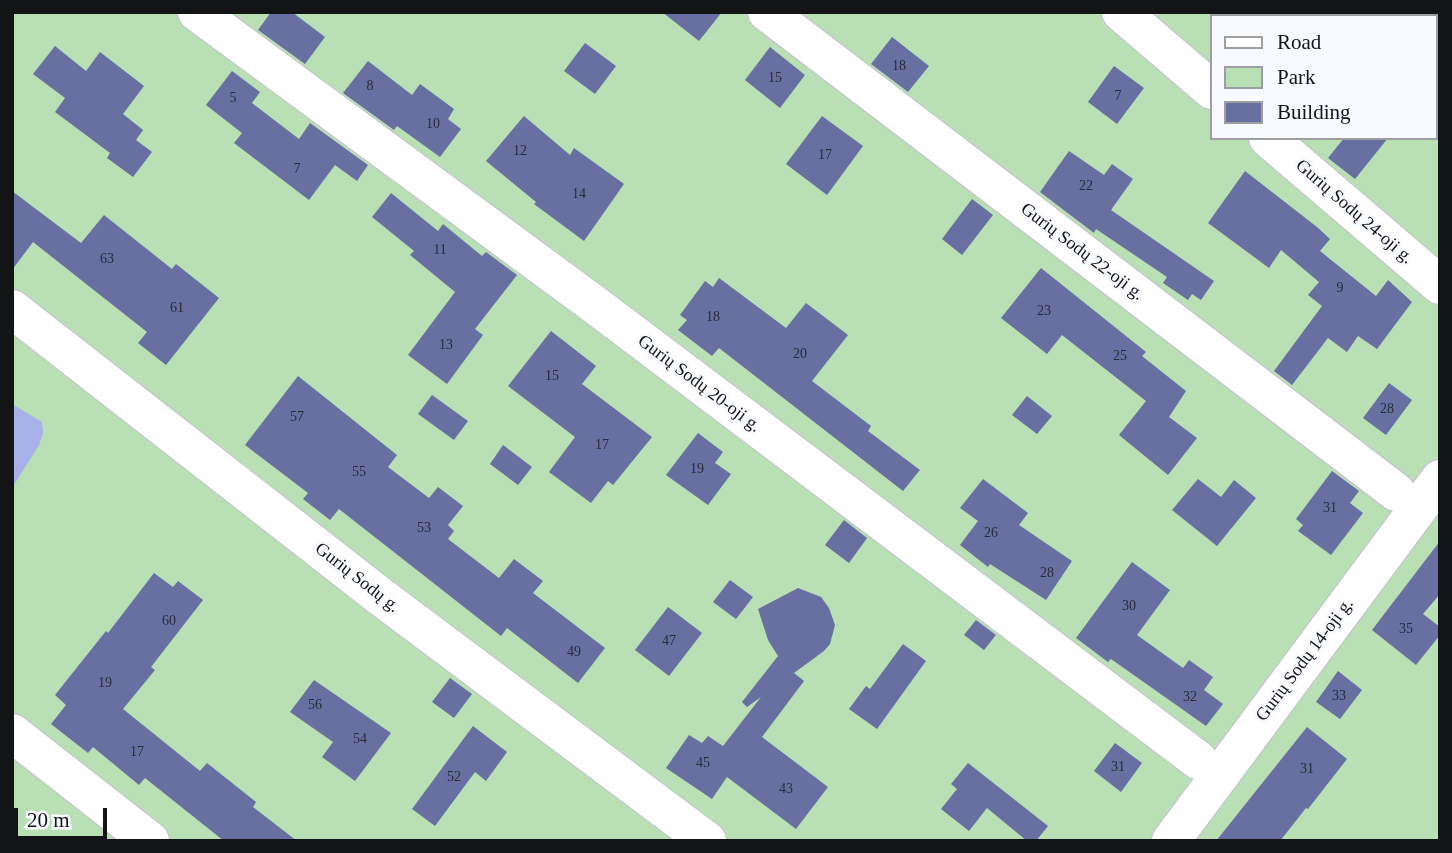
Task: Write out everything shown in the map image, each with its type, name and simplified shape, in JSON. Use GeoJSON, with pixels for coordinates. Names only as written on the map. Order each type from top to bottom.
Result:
{"type":"FeatureCollection","features":[{"type":"Feature","properties":{"kind":"street","name":"Gurių Sodų 20-oji g."},"geometry":{"type":"LineString","coordinates":[[197,12],[595,305],[1198,760]]}},
{"type":"Feature","properties":{"kind":"street","name":"Gurių Sodų 22-oji g."},"geometry":{"type":"LineString","coordinates":[[767,12],[1396,492]]}},
{"type":"Feature","properties":{"kind":"street"},"geometry":{"type":"LineString","coordinates":[[1121,12],[1210,88]]}},
{"type":"Feature","properties":{"kind":"street","name":"Gurių Sodų 24-oji g."},"geometry":{"type":"LineString","coordinates":[[1270,140],[1440,285]]}},
{"type":"Feature","properties":{"kind":"street","name":"Gurių Sodų g."},"geometry":{"type":"LineString","coordinates":[[12,309],[381,597],[707,841]]}},
{"type":"Feature","properties":{"kind":"street","name":"Gurių Sodų 14-oji g."},"geometry":{"type":"LineString","coordinates":[[1171,841],[1440,479]]}},
{"type":"Feature","properties":{"kind":"street"},"geometry":{"type":"LineString","coordinates":[[12,733],[150,841]]}},
{"type":"Feature","properties":{"kind":"green space"},"geometry":{"type":"Polygon","coordinates":[[[12,12],[1440,12],[1440,841],[12,841],[12,12]]]}},
{"type":"Feature","properties":{"kind":"water"},"geometry":{"type":"Polygon","coordinates":[[[12,404],[42,422],[43,433],[39,445],[12,488],[12,404]]]}},
{"type":"Feature","properties":{"kind":"building"},"geometry":{"type":"Polygon","coordinates":[[[271,12],[292,12],[325,37],[305,64],[258,30],[271,12]]]}},
{"type":"Feature","properties":{"kind":"building"},"geometry":{"type":"Polygon","coordinates":[[[662,12],[722,12],[699,41],[662,12]]]}},
{"type":"Feature","properties":{"kind":"building"},"geometry":{"type":"Polygon","coordinates":[[[892,37],[929,66],[908,92],[871,64],[892,37]]]}},
{"type":"Feature","properties":{"kind":"building"},"geometry":{"type":"Polygon","coordinates":[[[585,43],[616,66],[595,94],[564,71],[585,43]]]}},
{"type":"Feature","properties":{"kind":"building"},"geometry":{"type":"Polygon","coordinates":[[[55,46],[86,71],[100,52],[144,86],[123,114],[143,130],[136,140],[152,152],[133,177],[107,158],[110,153],[55,112],[65,98],[33,74],[55,46]]]}},
{"type":"Feature","properties":{"kind":"building"},"geometry":{"type":"Polygon","coordinates":[[[770,47],[805,75],[780,108],[745,80],[770,47]]]}},
{"type":"Feature","properties":{"kind":"building"},"geometry":{"type":"Polygon","coordinates":[[[368,61],[412,95],[420,84],[454,109],[448,119],[461,129],[440,157],[397,126],[394,130],[343,93],[368,61]]]}},
{"type":"Feature","properties":{"kind":"building"},"geometry":{"type":"Polygon","coordinates":[[[1114,66],[1144,88],[1117,124],[1088,102],[1114,66]]]}},
{"type":"Feature","properties":{"kind":"building"},"geometry":{"type":"Polygon","coordinates":[[[232,71],[260,92],[252,103],[299,139],[310,123],[368,165],[357,181],[335,165],[309,200],[234,143],[242,133],[206,105],[232,71]]]}},
{"type":"Feature","properties":{"kind":"building"},"geometry":{"type":"Polygon","coordinates":[[[524,116],[570,155],[574,148],[624,184],[584,241],[534,204],[536,202],[486,161],[524,116]]]}},
{"type":"Feature","properties":{"kind":"building"},"geometry":{"type":"Polygon","coordinates":[[[822,116],[863,146],[827,195],[786,164],[822,116]]]}},
{"type":"Feature","properties":{"kind":"building"},"geometry":{"type":"Polygon","coordinates":[[[1342,140],[1386,140],[1355,179],[1328,158],[1342,140]]]}},
{"type":"Feature","properties":{"kind":"building"},"geometry":{"type":"Polygon","coordinates":[[[1069,151],[1104,175],[1112,164],[1133,179],[1111,210],[1214,281],[1201,300],[1192,294],[1188,300],[1163,283],[1167,277],[1096,229],[1094,233],[1040,192],[1069,151]]]}},
{"type":"Feature","properties":{"kind":"building"},"geometry":{"type":"Polygon","coordinates":[[[1245,171],[1330,239],[1320,251],[1376,296],[1388,280],[1412,302],[1377,349],[1358,336],[1347,352],[1328,338],[1292,385],[1274,371],[1322,306],[1308,295],[1319,282],[1281,250],[1269,268],[1208,223],[1245,171]]]}},
{"type":"Feature","properties":{"kind":"building"},"geometry":{"type":"Polygon","coordinates":[[[12,191],[81,243],[104,215],[172,269],[176,264],[219,298],[166,365],[138,343],[147,332],[33,242],[12,270],[12,191]]]}},
{"type":"Feature","properties":{"kind":"building"},"geometry":{"type":"Polygon","coordinates":[[[391,193],[438,231],[443,224],[482,256],[486,252],[517,275],[475,329],[483,335],[447,384],[408,355],[455,292],[410,255],[414,251],[372,217],[391,193]]]}},
{"type":"Feature","properties":{"kind":"building"},"geometry":{"type":"Polygon","coordinates":[[[972,199],[993,215],[962,255],[942,239],[972,199]]]}},
{"type":"Feature","properties":{"kind":"building"},"geometry":{"type":"Polygon","coordinates":[[[1041,268],[1146,352],[1142,356],[1186,391],[1169,417],[1197,438],[1168,475],[1119,435],[1146,401],[1062,335],[1047,354],[1001,318],[1041,268]]]}},
{"type":"Feature","properties":{"kind":"building"},"geometry":{"type":"Polygon","coordinates":[[[719,278],[786,328],[806,303],[848,335],[812,381],[871,426],[868,431],[920,470],[903,491],[719,348],[712,356],[678,330],[687,320],[680,315],[705,281],[713,287],[719,278]]]}},
{"type":"Feature","properties":{"kind":"building"},"geometry":{"type":"Polygon","coordinates":[[[551,331],[596,366],[582,384],[652,437],[613,485],[608,481],[591,503],[549,472],[575,437],[508,386],[551,331]]]}},
{"type":"Feature","properties":{"kind":"building"},"geometry":{"type":"Polygon","coordinates":[[[298,376],[397,455],[388,467],[429,498],[438,487],[463,506],[448,525],[454,531],[448,539],[499,578],[514,559],[543,581],[533,593],[605,648],[578,683],[507,628],[501,636],[339,509],[330,520],[303,499],[308,493],[245,445],[298,376]]]}},
{"type":"Feature","properties":{"kind":"building"},"geometry":{"type":"Polygon","coordinates":[[[1389,383],[1412,400],[1386,435],[1363,418],[1389,383]]]}},
{"type":"Feature","properties":{"kind":"building"},"geometry":{"type":"Polygon","coordinates":[[[432,395],[468,421],[454,440],[418,414],[432,395]]]}},
{"type":"Feature","properties":{"kind":"building"},"geometry":{"type":"Polygon","coordinates":[[[1027,396],[1052,416],[1037,434],[1012,415],[1027,396]]]}},
{"type":"Feature","properties":{"kind":"building"},"geometry":{"type":"Polygon","coordinates":[[[698,433],[723,452],[715,463],[731,474],[708,505],[666,475],[698,433]]]}},
{"type":"Feature","properties":{"kind":"building"},"geometry":{"type":"Polygon","coordinates":[[[503,445],[532,467],[518,485],[490,464],[503,445]]]}},
{"type":"Feature","properties":{"kind":"building"},"geometry":{"type":"Polygon","coordinates":[[[1332,471],[1359,491],[1350,503],[1363,513],[1331,555],[1298,531],[1303,525],[1296,519],[1332,471]]]}},
{"type":"Feature","properties":{"kind":"building"},"geometry":{"type":"Polygon","coordinates":[[[983,479],[1028,513],[1019,525],[1072,561],[1046,600],[990,564],[988,567],[960,545],[978,521],[960,508],[983,479]]]}},
{"type":"Feature","properties":{"kind":"building"},"geometry":{"type":"Polygon","coordinates":[[[1198,479],[1221,497],[1234,480],[1256,498],[1217,546],[1172,510],[1198,479]]]}},
{"type":"Feature","properties":{"kind":"building"},"geometry":{"type":"Polygon","coordinates":[[[844,520],[867,538],[849,563],[825,545],[844,520]]]}},
{"type":"Feature","properties":{"kind":"building"},"geometry":{"type":"Polygon","coordinates":[[[1440,541],[1440,594],[1423,614],[1440,627],[1440,635],[1416,665],[1372,630],[1440,541]]]}},
{"type":"Feature","properties":{"kind":"building"},"geometry":{"type":"Polygon","coordinates":[[[1132,562],[1170,590],[1137,635],[1183,668],[1189,660],[1213,677],[1204,690],[1223,704],[1206,726],[1111,659],[1108,662],[1076,638],[1132,562]]]}},
{"type":"Feature","properties":{"kind":"building"},"geometry":{"type":"Polygon","coordinates":[[[154,573],[173,587],[178,581],[203,600],[151,667],[155,670],[123,709],[200,771],[207,763],[256,802],[253,807],[297,841],[224,841],[145,778],[139,785],[93,747],[88,753],[51,724],[66,705],[55,695],[154,573]]]}},
{"type":"Feature","properties":{"kind":"building"},"geometry":{"type":"Polygon","coordinates":[[[730,580],[753,597],[736,619],[713,602],[730,580]]]}},
{"type":"Feature","properties":{"kind":"building"},"geometry":{"type":"Polygon","coordinates":[[[798,588],[821,597],[829,608],[835,625],[830,644],[794,673],[804,681],[762,737],[828,787],[796,829],[727,777],[712,799],[666,768],[689,735],[702,743],[708,736],[723,746],[761,697],[747,707],[742,702],[778,656],[768,640],[758,609],[798,588]]]}},
{"type":"Feature","properties":{"kind":"building"},"geometry":{"type":"Polygon","coordinates":[[[668,607],[702,633],[669,676],[635,650],[668,607]]]}},
{"type":"Feature","properties":{"kind":"building"},"geometry":{"type":"Polygon","coordinates":[[[976,620],[996,635],[984,650],[964,635],[976,620]]]}},
{"type":"Feature","properties":{"kind":"building"},"geometry":{"type":"Polygon","coordinates":[[[903,644],[926,661],[877,729],[849,709],[866,686],[870,689],[903,644]]]}},
{"type":"Feature","properties":{"kind":"building"},"geometry":{"type":"Polygon","coordinates":[[[1338,671],[1362,690],[1340,719],[1316,702],[1338,671]]]}},
{"type":"Feature","properties":{"kind":"building"},"geometry":{"type":"Polygon","coordinates":[[[450,678],[472,694],[454,718],[432,702],[450,678]]]}},
{"type":"Feature","properties":{"kind":"building"},"geometry":{"type":"Polygon","coordinates":[[[314,680],[391,733],[355,781],[322,757],[333,742],[290,712],[314,680]]]}},
{"type":"Feature","properties":{"kind":"building"},"geometry":{"type":"Polygon","coordinates":[[[473,726],[507,752],[486,781],[475,772],[435,826],[412,809],[473,726]]]}},
{"type":"Feature","properties":{"kind":"building"},"geometry":{"type":"Polygon","coordinates":[[[1307,727],[1347,759],[1308,809],[1306,808],[1280,841],[1216,841],[1307,727]]]}},
{"type":"Feature","properties":{"kind":"building"},"geometry":{"type":"Polygon","coordinates":[[[1115,743],[1142,763],[1121,792],[1094,771],[1115,743]]]}},
{"type":"Feature","properties":{"kind":"building"},"geometry":{"type":"Polygon","coordinates":[[[968,763],[1048,826],[1036,841],[1027,841],[987,808],[969,831],[941,809],[957,789],[951,784],[968,763]]]}}]}
